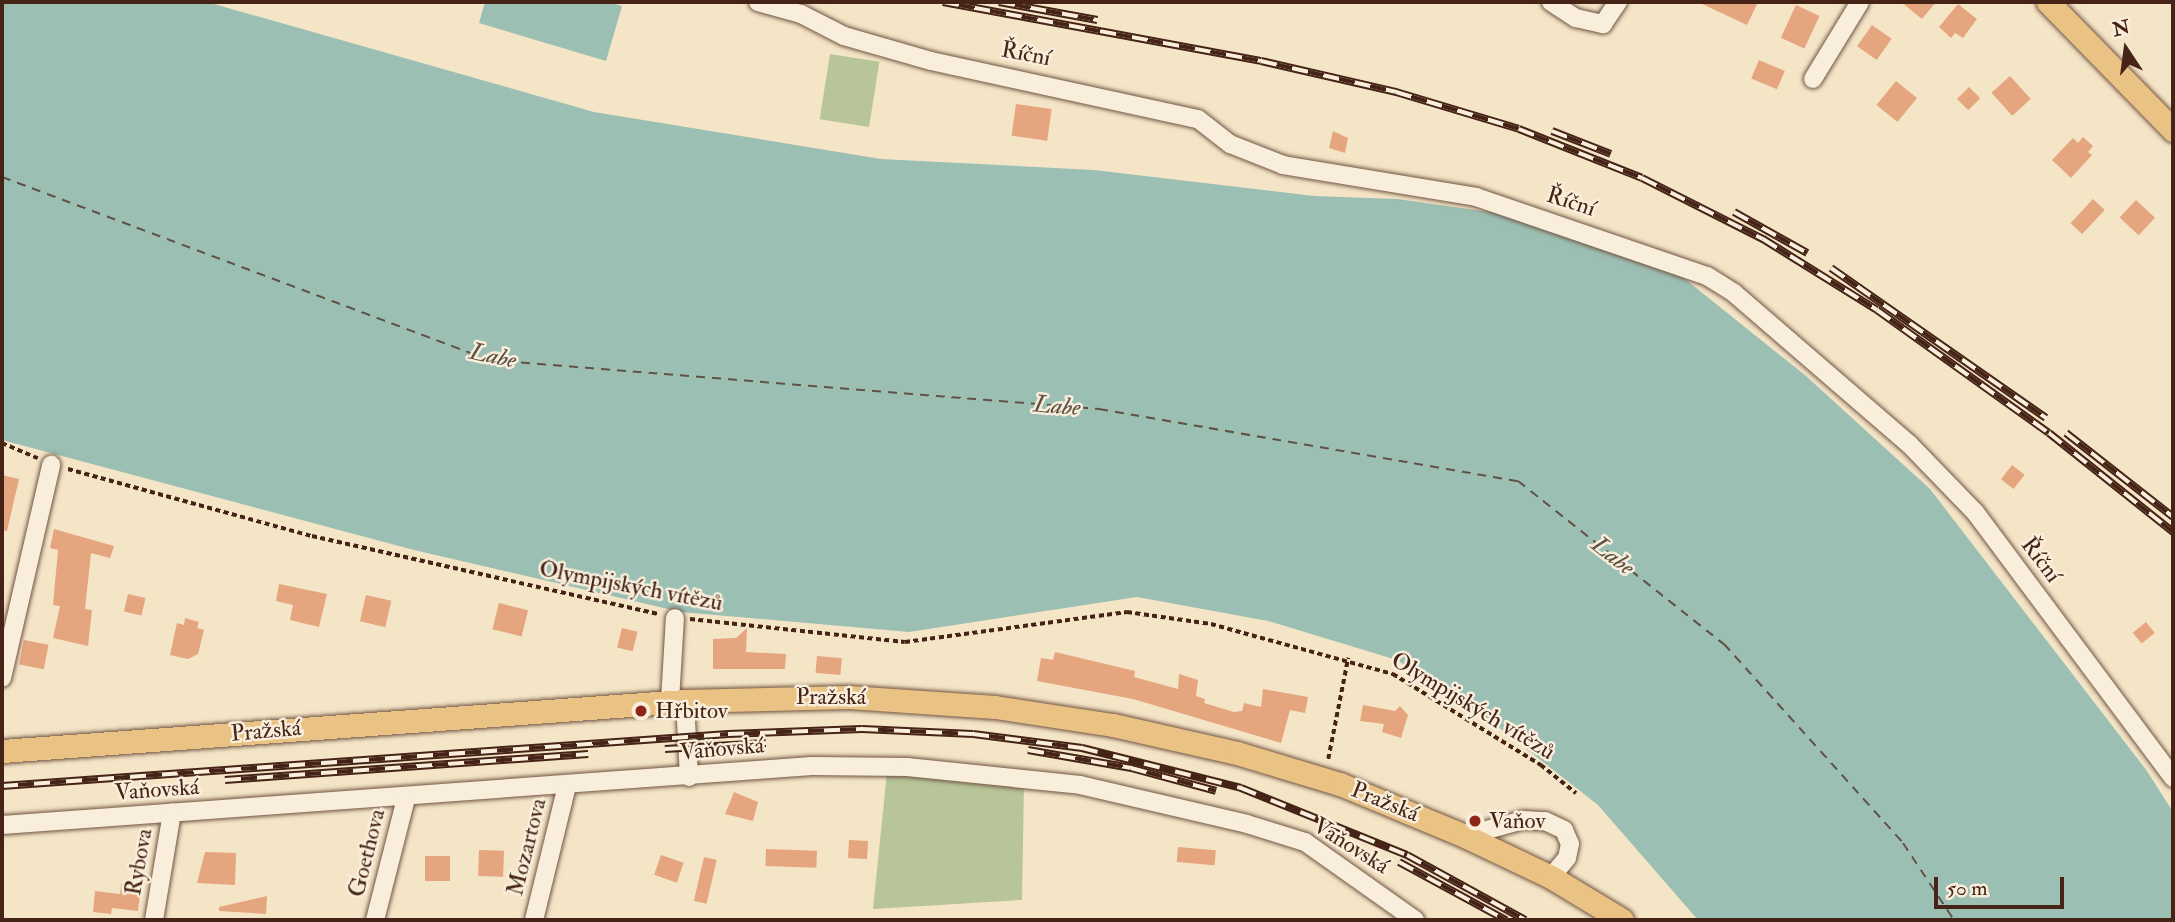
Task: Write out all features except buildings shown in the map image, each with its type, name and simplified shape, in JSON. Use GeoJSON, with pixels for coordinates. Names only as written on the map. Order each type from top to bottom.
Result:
{"type":"FeatureCollection","features":[{"type":"Feature","properties":{"kind":"main road"},"geometry":{"type":"LineString","coordinates":[[2048,2],[2173,131]]}},
{"type":"Feature","properties":{"kind":"main road","name":"Pražská"},"geometry":{"type":"LineString","coordinates":[[2,751],[678,701],[887,698],[1020,710],[1180,740],[1324,779],[1465,836],[1551,877],[1622,920]]}},
{"type":"Feature","properties":{"kind":"street","name":"Říční"},"geometry":{"type":"LineString","coordinates":[[758,2],[801,14],[844,36],[931,61],[1198,119],[1230,144],[1283,165],[1476,197],[1707,276],[1734,293],[1909,443],[1975,512],[2173,778]]}},
{"type":"Feature","properties":{"kind":"street"},"geometry":{"type":"LineString","coordinates":[[1551,2],[1576,18],[1602,24],[1618,2]]}},
{"type":"Feature","properties":{"kind":"street"},"geometry":{"type":"LineString","coordinates":[[1813,79],[1857,3]]}},
{"type":"Feature","properties":{"kind":"street"},"geometry":{"type":"LineString","coordinates":[[2,678],[51,464]]}},
{"type":"Feature","properties":{"kind":"street"},"geometry":{"type":"LineString","coordinates":[[675,618],[678,701],[690,777]]}},
{"type":"Feature","properties":{"kind":"street","name":"Vaňovská"},"geometry":{"type":"LineString","coordinates":[[2,825],[406,798],[812,766],[907,767],[1080,785],[1155,800],[1305,842],[1415,920]]}},
{"type":"Feature","properties":{"kind":"street","name":"Mozartova"},"geometry":{"type":"LineString","coordinates":[[534,920],[567,786]]}},
{"type":"Feature","properties":{"kind":"street","name":"Goethova"},"geometry":{"type":"LineString","coordinates":[[375,920],[406,798]]}},
{"type":"Feature","properties":{"kind":"street","name":"Rybova"},"geometry":{"type":"LineString","coordinates":[[154,920],[172,813]]}},
{"type":"Feature","properties":{"kind":"street"},"geometry":{"type":"LineString","coordinates":[[1465,836],[1523,820],[1545,821],[1564,830],[1570,844],[1567,858],[1551,877]]}},
{"type":"Feature","properties":{"kind":"path","name":"Olympijských vítězů"},"geometry":{"type":"LineString","coordinates":[[2,443],[51,464],[312,536],[675,618],[905,642],[1126,612],[1211,624],[1348,658],[1393,674],[1541,765],[1576,793]]}},
{"type":"Feature","properties":{"kind":"path"},"geometry":{"type":"LineString","coordinates":[[1324,779],[1348,658]]}},
{"type":"Feature","properties":{"kind":"green space"},"geometry":{"type":"Polygon","coordinates":[[[830,54],[879,62],[869,127],[820,119],[830,54]]]}},
{"type":"Feature","properties":{"kind":"green space"},"geometry":{"type":"Polygon","coordinates":[[[887,772],[1024,783],[1022,900],[873,909],[887,772]]]}},
{"type":"Feature","properties":{"kind":"water","name":"Labe"},"geometry":{"type":"Polygon","coordinates":[[[2,2],[207,2],[594,112],[881,159],[1094,170],[1314,196],[1397,199],[1511,215],[1680,275],[1806,376],[1930,489],[2147,771],[2173,812],[2173,920],[1698,920],[1598,805],[1501,729],[1397,660],[1268,621],[1137,597],[909,632],[681,612],[414,550],[2,440],[2,2]]]}},
{"type":"Feature","properties":{"kind":"water"},"geometry":{"type":"Polygon","coordinates":[[[485,2],[607,2],[622,6],[606,61],[479,23],[485,2]]]}},
{"type":"Feature","properties":{"kind":"ferry route"},"geometry":{"type":"LineString","coordinates":[[2,177],[489,360],[1099,409],[1518,481],[1724,644],[1903,843],[1954,920]]}},
{"type":"Feature","properties":{"kind":"railway"},"geometry":{"type":"LineString","coordinates":[[943,2],[1261,61],[1396,92],[1519,129],[1642,178],[1763,239],[1877,310],[2049,433],[2173,532]]}},
{"type":"Feature","properties":{"kind":"railway"},"geometry":{"type":"LineString","coordinates":[[999,2],[1097,20]]}},
{"type":"Feature","properties":{"kind":"railway"},"geometry":{"type":"LineString","coordinates":[[1552,131],[1611,154]]}},
{"type":"Feature","properties":{"kind":"railway"},"geometry":{"type":"LineString","coordinates":[[1734,212],[1807,253]]}},
{"type":"Feature","properties":{"kind":"railway"},"geometry":{"type":"LineString","coordinates":[[1831,268],[2046,418]]}},
{"type":"Feature","properties":{"kind":"railway"},"geometry":{"type":"LineString","coordinates":[[2066,433],[2173,517]]}},
{"type":"Feature","properties":{"kind":"railway"},"geometry":{"type":"LineString","coordinates":[[2,786],[728,734],[862,729],[973,734],[1082,748],[1241,788],[1407,855],[1525,920]]}},
{"type":"Feature","properties":{"kind":"railway"},"geometry":{"type":"LineString","coordinates":[[665,749],[766,743]]}},
{"type":"Feature","properties":{"kind":"railway"},"geometry":{"type":"LineString","coordinates":[[1028,750],[1131,768],[1216,791]]}},
{"type":"Feature","properties":{"kind":"railway"},"geometry":{"type":"LineString","coordinates":[[225,780],[588,754]]}},
{"type":"Feature","properties":{"kind":"railway"},"geometry":{"type":"LineString","coordinates":[[1399,862],[1506,920]]}},
{"type":"Feature","properties":{"kind":"place","name":"Hřbitov"},"geometry":{"type":"Point","coordinates":[641,711]}},
{"type":"Feature","properties":{"kind":"place","name":"Vaňov"},"geometry":{"type":"Point","coordinates":[1475,821]}}]}
